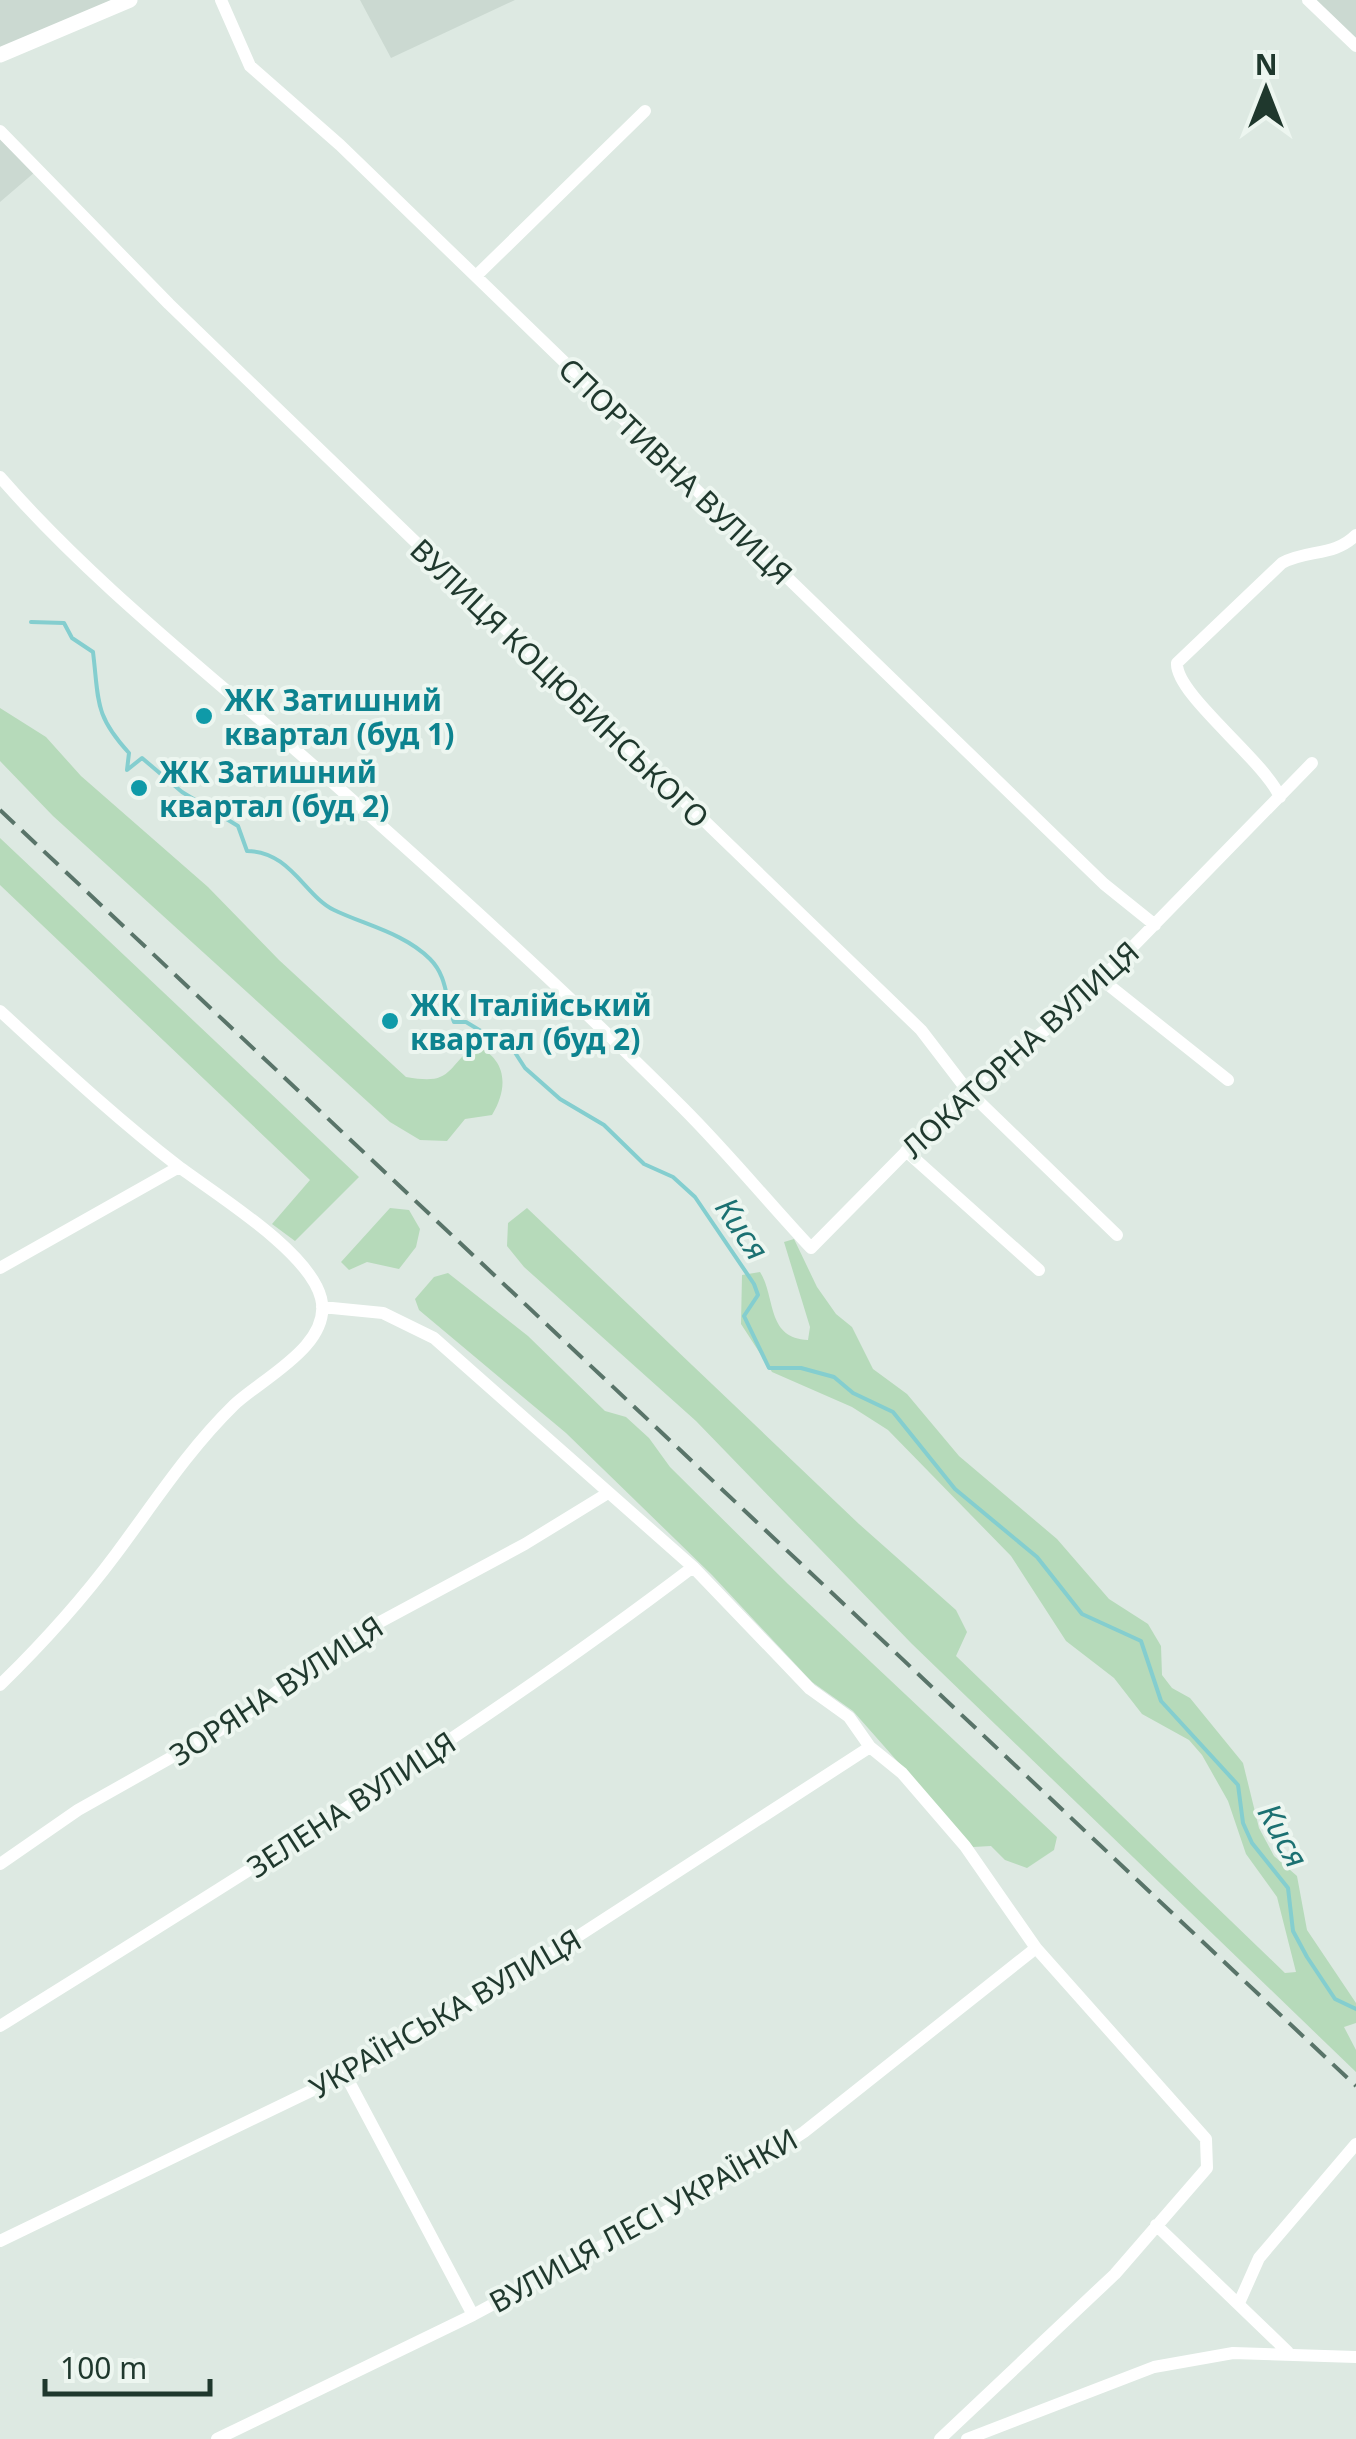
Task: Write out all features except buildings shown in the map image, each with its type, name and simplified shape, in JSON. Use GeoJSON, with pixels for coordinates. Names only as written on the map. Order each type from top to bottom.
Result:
{"type":"FeatureCollection","features":[{"type":"Feature","properties":{"kind":"street"},"geometry":{"type":"LineString","coordinates":[[0,54],[130,0]]}},
{"type":"Feature","properties":{"kind":"street","name":"СПОРТИВНА ВУЛИЦЯ"},"geometry":{"type":"LineString","coordinates":[[221,0],[253,70],[340,144],[1090,870],[1155,926]]}},
{"type":"Feature","properties":{"kind":"street"},"geometry":{"type":"LineString","coordinates":[[1308,0],[1356,46]]}},
{"type":"Feature","properties":{"kind":"street"},"geometry":{"type":"LineString","coordinates":[[476,276],[645,111]]}},
{"type":"Feature","properties":{"kind":"street","name":"ВУЛИЦЯ КОЦЮБИНСЬКОГО"},"geometry":{"type":"LineString","coordinates":[[0,131],[169,304],[920,1030],[967,1090],[1117,1236]]}},
{"type":"Feature","properties":{"kind":"street","name":"ЛОКАТОРНА ВУЛИЦЯ"},"geometry":{"type":"LineString","coordinates":[[0,477],[54,534],[191,661],[560,990],[686,1111],[810,1248],[967,1090],[1070,1010],[1312,763]]}},
{"type":"Feature","properties":{"kind":"street"},"geometry":{"type":"LineString","coordinates":[[1280,797],[1247,750],[1182,683],[1177,664],[1282,564],[1297,556],[1335,551],[1356,536]]}},
{"type":"Feature","properties":{"kind":"street"},"geometry":{"type":"LineString","coordinates":[[1102,979],[1228,1080]]}},
{"type":"Feature","properties":{"kind":"street"},"geometry":{"type":"LineString","coordinates":[[0,1012],[179,1167],[210,1186],[273,1239],[314,1283],[322,1308],[319,1324],[303,1346],[237,1402],[195,1446],[76,1604],[0,1684]]}},
{"type":"Feature","properties":{"kind":"street"},"geometry":{"type":"LineString","coordinates":[[906,1151],[1039,1270]]}},
{"type":"Feature","properties":{"kind":"street"},"geometry":{"type":"LineString","coordinates":[[0,1268],[179,1167]]}},
{"type":"Feature","properties":{"kind":"street"},"geometry":{"type":"LineString","coordinates":[[322,1308],[383,1313],[428,1334],[693,1567],[806,1685],[849,1716],[870,1747],[902,1774],[965,1846],[1036,1948],[1206,2139],[1207,2168],[1115,2274],[940,2439]]}},
{"type":"Feature","properties":{"kind":"street","name":"ЗОРЯНА ВУЛИЦЯ"},"geometry":{"type":"LineString","coordinates":[[0,1864],[78,1810],[244,1716],[341,1643],[525,1544],[608,1493]]}},
{"type":"Feature","properties":{"kind":"street","name":"ЗЕЛЕНА ВУЛИЦЯ"},"geometry":{"type":"LineString","coordinates":[[0,2026],[292,1844],[504,1704],[693,1567]]}},
{"type":"Feature","properties":{"kind":"street","name":"УКРАЇНСЬКА ВУЛИЦЯ"},"geometry":{"type":"LineString","coordinates":[[0,2240],[346,2076],[566,1944],[870,1747]]}},
{"type":"Feature","properties":{"kind":"street","name":"ВУЛИЦЯ ЛЕСІ УКРАЇНКИ"},"geometry":{"type":"LineString","coordinates":[[217,2439],[473,2315],[771,2154],[1036,1948]]}},
{"type":"Feature","properties":{"kind":"street"},"geometry":{"type":"LineString","coordinates":[[346,2076],[473,2315]]}},
{"type":"Feature","properties":{"kind":"street"},"geometry":{"type":"LineString","coordinates":[[1239,2302],[1259,2258],[1356,2144]]}},
{"type":"Feature","properties":{"kind":"street"},"geometry":{"type":"LineString","coordinates":[[1156,2224],[1288,2352]]}},
{"type":"Feature","properties":{"kind":"street"},"geometry":{"type":"LineString","coordinates":[[966,2439],[995,2436],[1154,2367],[1233,2353],[1356,2357]]}},
{"type":"Feature","properties":{"kind":"shaded area"},"geometry":{"type":"Polygon","coordinates":[[[0,0],[125,0],[0,53],[0,0]]]}},
{"type":"Feature","properties":{"kind":"shaded area"},"geometry":{"type":"Polygon","coordinates":[[[360,0],[515,0],[391,58],[360,0]]]}},
{"type":"Feature","properties":{"kind":"shaded area"},"geometry":{"type":"Polygon","coordinates":[[[1315,0],[1356,0],[1356,39],[1315,0]]]}},
{"type":"Feature","properties":{"kind":"shaded area"},"geometry":{"type":"Polygon","coordinates":[[[0,133],[35,172],[0,202],[0,133]]]}},
{"type":"Feature","properties":{"kind":"green space"},"geometry":{"type":"Polygon","coordinates":[[[0,708],[46,737],[81,776],[208,887],[279,960],[406,1077],[440,1077],[474,1045],[493,1057],[502,1074],[502,1084],[492,1115],[465,1119],[447,1141],[420,1140],[390,1122],[53,816],[0,761],[0,708]]]}},
{"type":"Feature","properties":{"kind":"green space"},"geometry":{"type":"Polygon","coordinates":[[[0,838],[359,1177],[295,1241],[272,1224],[310,1180],[0,885],[0,838]]]}},
{"type":"Feature","properties":{"kind":"green space"},"geometry":{"type":"Polygon","coordinates":[[[390,1208],[409,1210],[420,1229],[416,1247],[399,1269],[367,1262],[349,1270],[341,1262],[390,1208]]]}},
{"type":"Feature","properties":{"kind":"green space"},"geometry":{"type":"Polygon","coordinates":[[[527,1208],[859,1524],[956,1610],[967,1632],[956,1656],[1285,1973],[1296,1972],[1277,1897],[1246,1854],[1228,1801],[1189,1740],[1142,1714],[1114,1678],[1066,1641],[1011,1556],[888,1430],[852,1407],[772,1372],[741,1324],[742,1275],[760,1272],[779,1324],[795,1338],[808,1340],[810,1327],[784,1242],[794,1239],[817,1287],[836,1314],[852,1327],[873,1369],[907,1394],[959,1456],[1057,1539],[1109,1599],[1148,1624],[1161,1646],[1162,1675],[1172,1688],[1190,1698],[1243,1763],[1259,1828],[1274,1856],[1297,1876],[1307,1930],[1356,2003],[1356,2023],[1344,2027],[1356,2050],[1356,2072],[912,1644],[696,1421],[524,1267],[507,1246],[508,1223],[527,1208]]]}},
{"type":"Feature","properties":{"kind":"green space"},"geometry":{"type":"Polygon","coordinates":[[[448,1273],[528,1336],[605,1411],[626,1417],[649,1438],[670,1467],[788,1584],[1057,1837],[1054,1850],[1027,1868],[1005,1860],[991,1846],[973,1847],[853,1711],[812,1682],[712,1575],[566,1433],[419,1310],[415,1299],[434,1277],[448,1273]]]}},
{"type":"Feature","properties":{"kind":"waterway","name":"Кися"},"geometry":{"type":"LineString","coordinates":[[31,622],[64,623],[72,638],[93,652],[100,707],[109,728],[129,753],[127,770],[142,758],[182,792],[238,826],[247,851],[275,858],[334,910],[420,950],[440,973],[454,1022],[466,1022],[514,1051],[525,1068],[560,1099],[604,1125],[644,1164],[673,1177],[695,1197],[754,1284],[758,1295],[744,1316],[769,1368],[801,1368],[834,1377],[853,1393],[893,1412],[955,1489],[1037,1557],[1082,1614],[1141,1641],[1161,1701],[1238,1785],[1243,1823],[1252,1843],[1288,1888],[1293,1931],[1307,1957],[1335,1999],[1356,2009]]}},
{"type":"Feature","properties":{"kind":"railway"},"geometry":{"type":"LineString","coordinates":[[0,810],[1356,2086]]}},
{"type":"Feature","properties":{"kind":"place","name":"ЖК Затишний квартал (буд 1)"},"geometry":{"type":"Point","coordinates":[204,716]}},
{"type":"Feature","properties":{"kind":"place","name":"ЖК Затишний квартал (буд 2)"},"geometry":{"type":"Point","coordinates":[139,788]}},
{"type":"Feature","properties":{"kind":"place","name":"ЖК Італійський квартал (буд 2)"},"geometry":{"type":"Point","coordinates":[390,1021]}}]}
